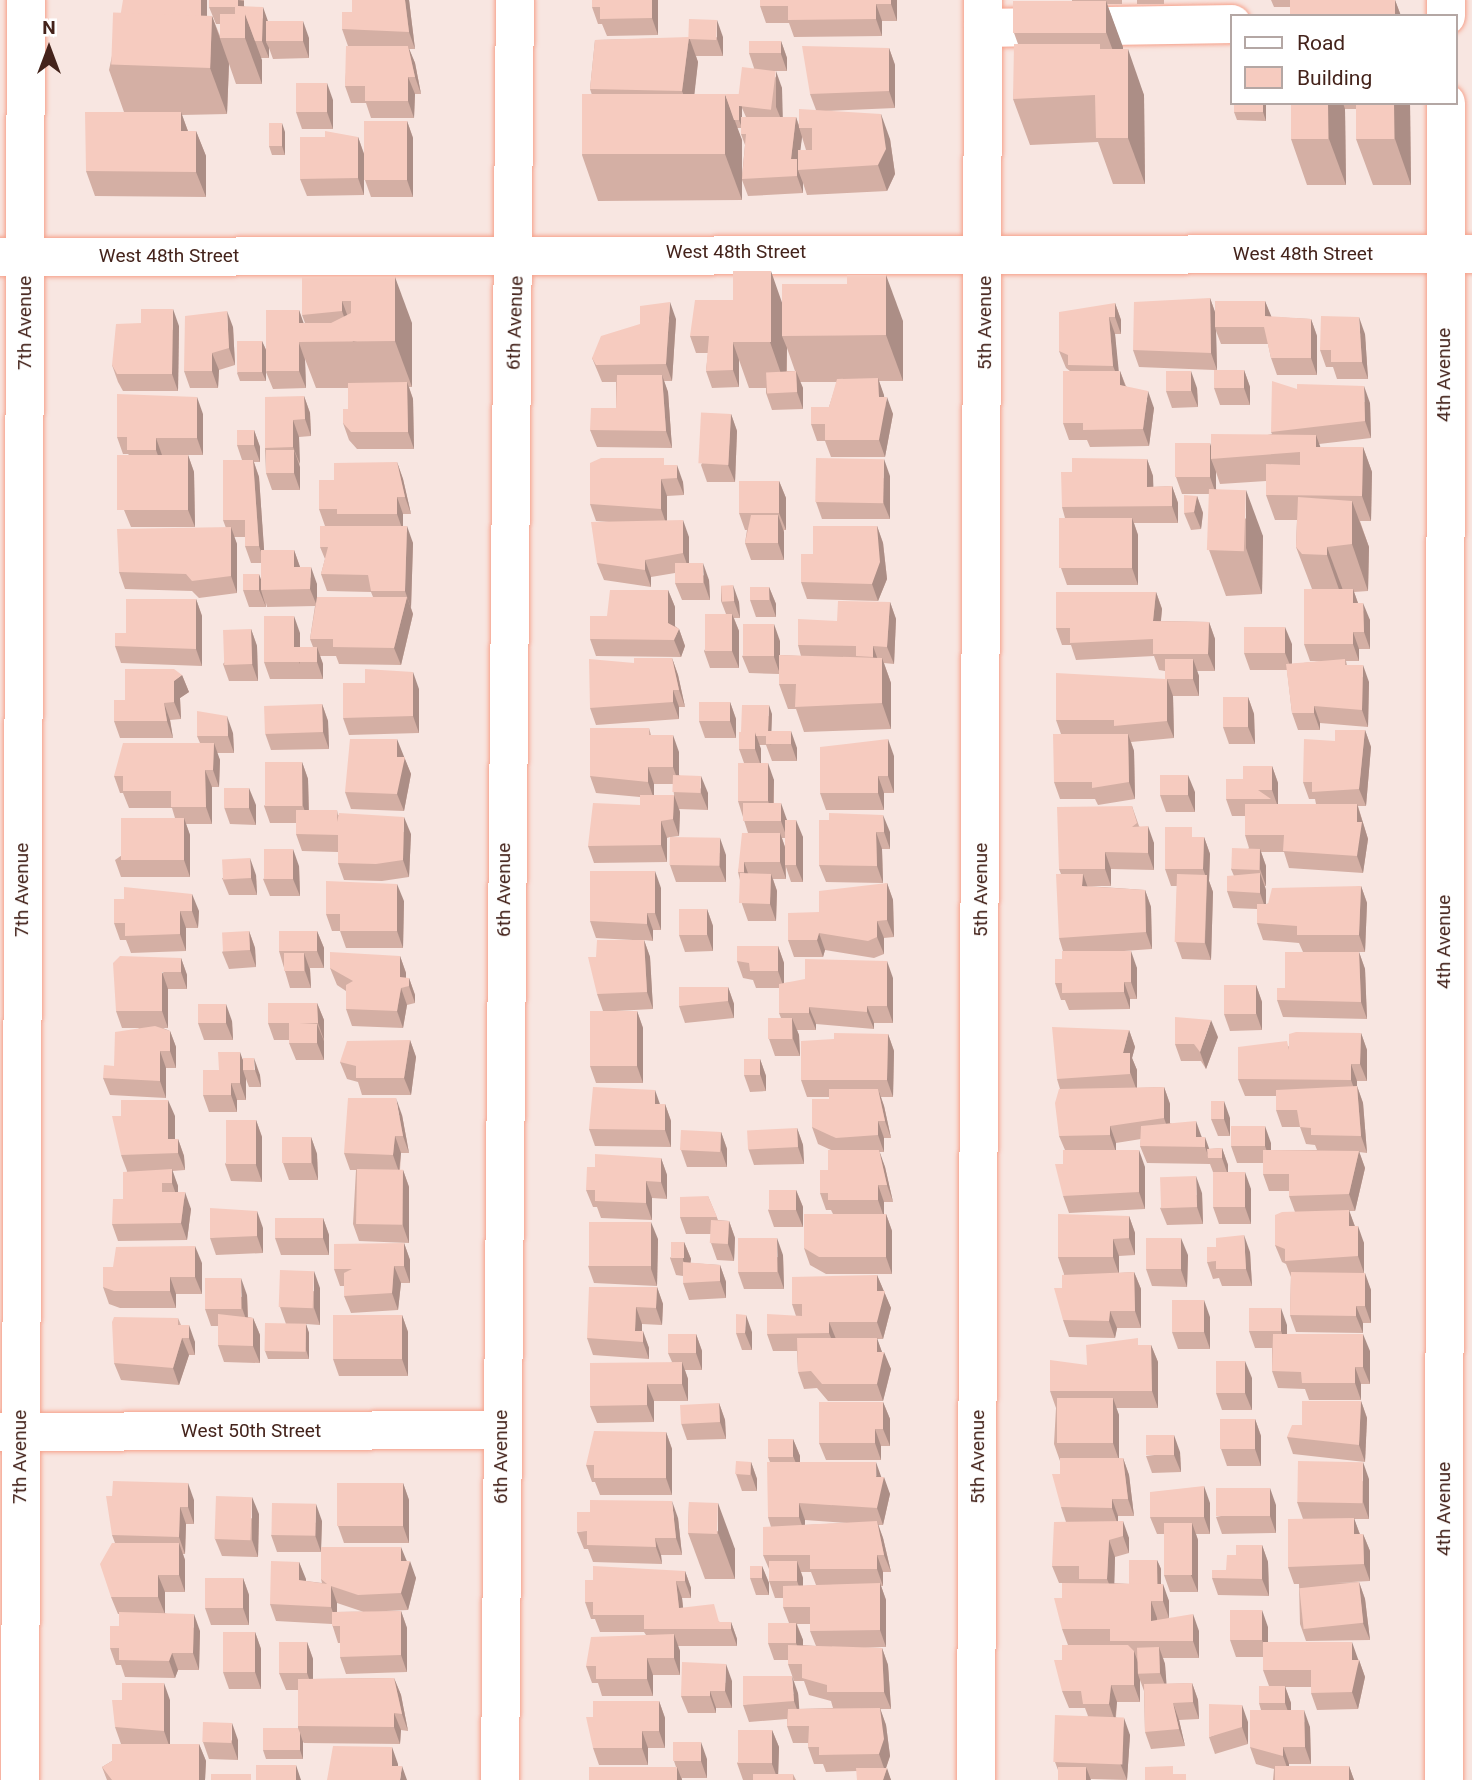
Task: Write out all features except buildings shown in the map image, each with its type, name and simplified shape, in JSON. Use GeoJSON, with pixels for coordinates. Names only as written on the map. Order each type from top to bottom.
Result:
{"type":"FeatureCollection","features":[{"type":"Feature","properties":{"kind":"street","name":"7th Avenue"},"geometry":{"type":"LineString","coordinates":[[20,1780],[10,1432],[12,257],[26,0]]}},
{"type":"Feature","properties":{"kind":"street","name":"6th Avenue"},"geometry":{"type":"LineString","coordinates":[[499,1780],[504,708],[517,252],[515,0]]}},
{"type":"Feature","properties":{"kind":"street"},"geometry":{"type":"LineString","coordinates":[[983,14],[1230,24]]}},
{"type":"Feature","properties":{"kind":"street","name":"5th Avenue"},"geometry":{"type":"LineString","coordinates":[[976,1780],[986,253],[983,14]]}},
{"type":"Feature","properties":{"kind":"street","name":"4th Avenue"},"geometry":{"type":"LineString","coordinates":[[1444,1780],[1458,254],[1446,105]]}},
{"type":"Feature","properties":{"kind":"street","name":"West 48th Street"},"geometry":{"type":"LineString","coordinates":[[12,257],[517,252],[1458,254]]}},
{"type":"Feature","properties":{"kind":"street","name":"West 50th Street"},"geometry":{"type":"LineString","coordinates":[[10,1432],[501,1430]]}}]}
